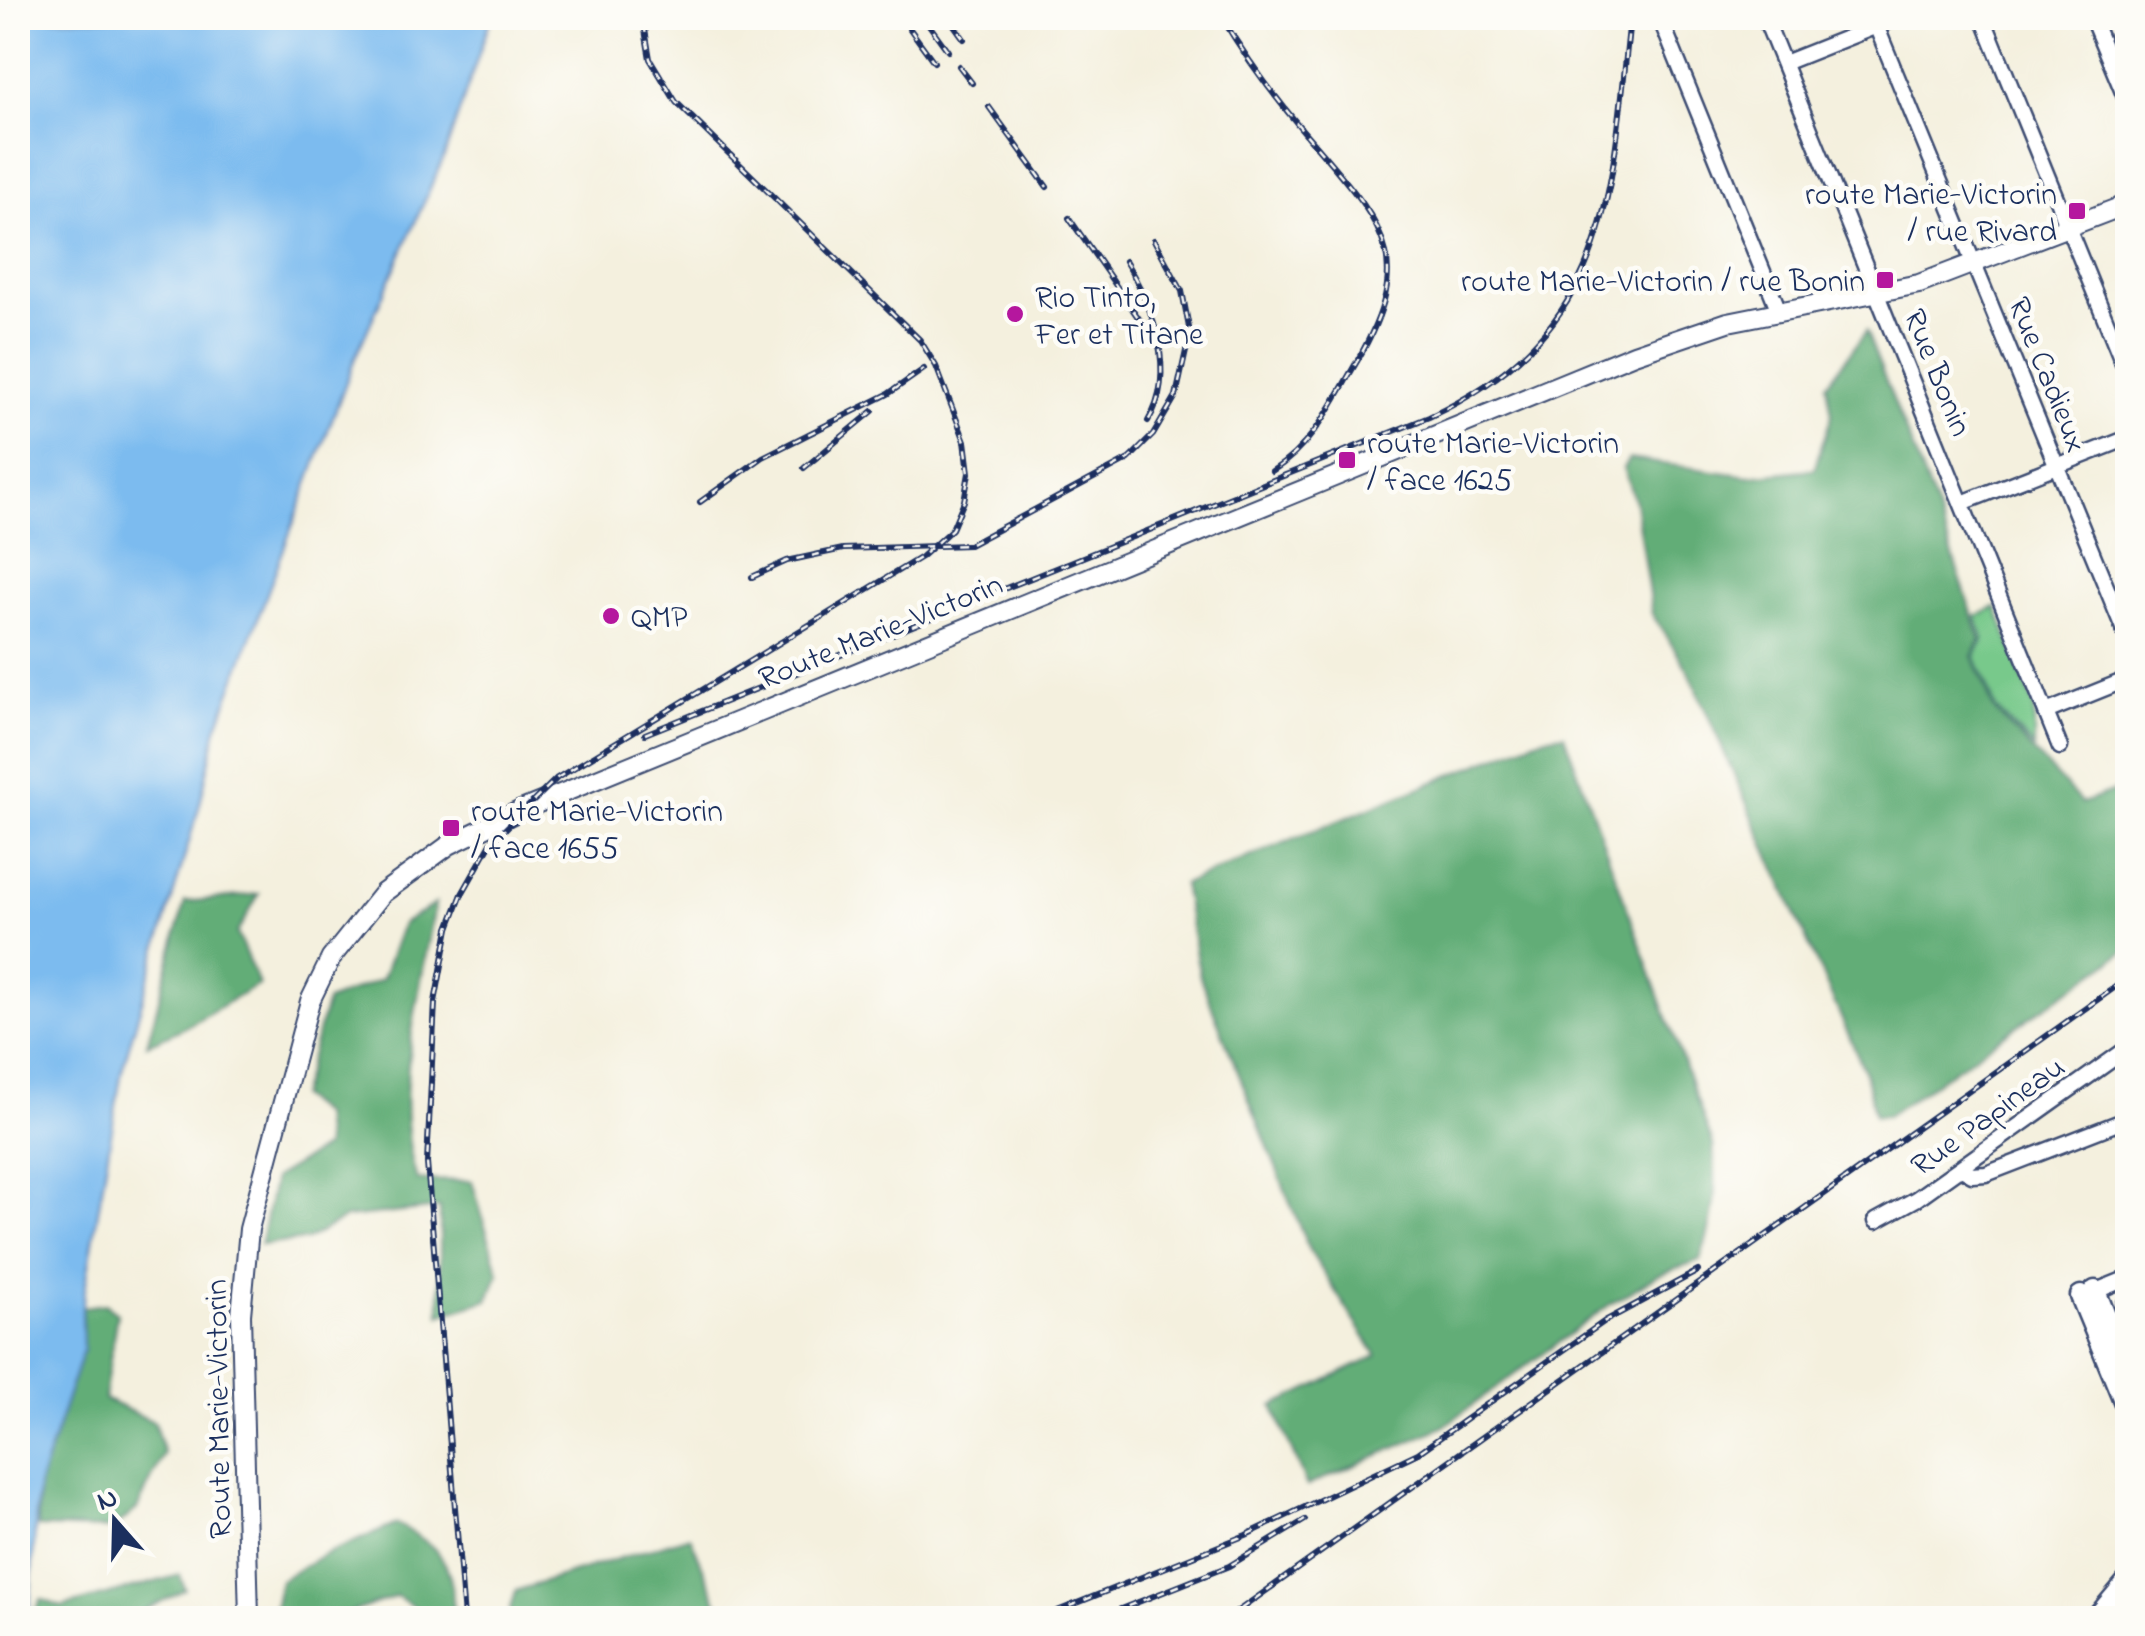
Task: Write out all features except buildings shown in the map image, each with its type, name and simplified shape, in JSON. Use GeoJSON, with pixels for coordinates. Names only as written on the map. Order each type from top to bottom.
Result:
{"type":"FeatureCollection","features":[{"type":"Feature","properties":{"kind":"highway"},"geometry":{"type":"LineString","coordinates":[[2088,1294],[2128,1373]]}},
{"type":"Feature","properties":{"kind":"highway"},"geometry":{"type":"LineString","coordinates":[[2088,1294],[2128,1410]]}},
{"type":"Feature","properties":{"kind":"highway"},"geometry":{"type":"LineString","coordinates":[[2117,1346],[2128,1304]]}},
{"type":"Feature","properties":{"kind":"highway"},"geometry":{"type":"LineString","coordinates":[[2096,1618],[2128,1581]]}},
{"type":"Feature","properties":{"kind":"main road","name":"Route Marie-Victorin"},"geometry":{"type":"LineString","coordinates":[[249,1618],[241,1315],[249,1230],[310,1001],[331,958],[383,893],[462,838],[672,746],[1612,362],[1728,322],[1878,294],[1976,264],[2128,204]]}},
{"type":"Feature","properties":{"kind":"street"},"geometry":{"type":"LineString","coordinates":[[1660,18],[1779,311]]}},
{"type":"Feature","properties":{"kind":"street","name":"Rue Bonin"},"geometry":{"type":"LineString","coordinates":[[1766,18],[2060,748]]}},
{"type":"Feature","properties":{"kind":"street"},"geometry":{"type":"LineString","coordinates":[[1784,63],[1875,22],[1897,18]]}},
{"type":"Feature","properties":{"kind":"street"},"geometry":{"type":"LineString","coordinates":[[1983,18],[2128,375]]}},
{"type":"Feature","properties":{"kind":"street"},"geometry":{"type":"LineString","coordinates":[[2092,18],[2128,104]]}},
{"type":"Feature","properties":{"kind":"street","name":"Rue Cadieux"},"geometry":{"type":"LineString","coordinates":[[1875,22],[2128,640]]}},
{"type":"Feature","properties":{"kind":"street"},"geometry":{"type":"LineString","coordinates":[[1962,504],[2128,438]]}},
{"type":"Feature","properties":{"kind":"street"},"geometry":{"type":"LineString","coordinates":[[2046,712],[2128,679]]}},
{"type":"Feature","properties":{"kind":"street","name":"Rue Papineau"},"geometry":{"type":"LineString","coordinates":[[1876,1221],[1960,1168],[2126,1052]]}},
{"type":"Feature","properties":{"kind":"street"},"geometry":{"type":"LineString","coordinates":[[1960,1168],[1972,1176],[1986,1174],[2128,1119]]}},
{"type":"Feature","properties":{"kind":"street"},"geometry":{"type":"LineString","coordinates":[[2088,1294],[2128,1278]]}},
{"type":"Feature","properties":{"kind":"green space"},"geometry":{"type":"Polygon","coordinates":[[[1866,331],[1939,515],[1981,640],[1973,655],[1994,710],[2082,803],[2128,786],[2127,950],[1887,1116],[1875,1116],[1864,1070],[1688,670],[1652,614],[1635,502],[1623,468],[1629,459],[1749,476],[1814,469],[1832,415],[1827,384],[1866,331]]]}},
{"type":"Feature","properties":{"kind":"green space"},"geometry":{"type":"Polygon","coordinates":[[[1996,607],[2034,706],[2034,748],[1996,709],[1975,655],[1984,640],[1976,616],[1996,607]]]}},
{"type":"Feature","properties":{"kind":"green space"},"geometry":{"type":"Polygon","coordinates":[[[1564,734],[1713,1144],[1714,1203],[1700,1260],[1658,1275],[1609,1305],[1443,1427],[1307,1486],[1273,1406],[1377,1356],[1309,1250],[1200,977],[1183,884],[1544,737],[1564,734]]]}},
{"type":"Feature","properties":{"kind":"green space"},"geometry":{"type":"Polygon","coordinates":[[[259,894],[237,933],[259,985],[147,1044],[185,902],[259,894]]]}},
{"type":"Feature","properties":{"kind":"green space"},"geometry":{"type":"Polygon","coordinates":[[[435,904],[407,1077],[409,1146],[417,1180],[472,1181],[499,1273],[488,1300],[440,1315],[440,1208],[345,1218],[307,1240],[260,1245],[274,1178],[325,1147],[322,1115],[299,1097],[327,1001],[382,979],[402,924],[435,904]]]}},
{"type":"Feature","properties":{"kind":"green space"},"geometry":{"type":"Polygon","coordinates":[[[105,1304],[117,1313],[104,1399],[154,1422],[164,1454],[137,1509],[113,1529],[38,1527],[38,1486],[83,1350],[82,1307],[105,1304]]]}},
{"type":"Feature","properties":{"kind":"green space"},"geometry":{"type":"Polygon","coordinates":[[[397,1524],[425,1541],[443,1560],[452,1584],[453,1618],[418,1618],[415,1608],[397,1596],[336,1618],[272,1618],[280,1580],[325,1554],[397,1524]]]}},
{"type":"Feature","properties":{"kind":"green space"},"geometry":{"type":"Polygon","coordinates":[[[690,1536],[724,1618],[513,1618],[510,1609],[515,1591],[690,1536]]]}},
{"type":"Feature","properties":{"kind":"green space"},"geometry":{"type":"Polygon","coordinates":[[[180,1575],[185,1589],[130,1618],[32,1618],[41,1599],[62,1607],[180,1575]]]}},
{"type":"Feature","properties":{"kind":"water"},"geometry":{"type":"Polygon","coordinates":[[[18,18],[491,18],[444,157],[355,358],[217,728],[200,804],[122,1070],[82,1307],[83,1350],[38,1486],[29,1618],[18,1618],[18,18]]]}},
{"type":"Feature","properties":{"kind":"railway"},"geometry":{"type":"LineString","coordinates":[[464,1618],[427,1163],[435,1002],[449,928],[462,894],[491,843],[557,778],[921,557],[952,529],[964,501],[969,473],[965,441],[936,366],[920,340],[676,102],[650,59],[643,18]]}},
{"type":"Feature","properties":{"kind":"railway"},"geometry":{"type":"LineString","coordinates":[[902,18],[934,62]]}},
{"type":"Feature","properties":{"kind":"railway"},"geometry":{"type":"LineString","coordinates":[[924,18],[948,51]]}},
{"type":"Feature","properties":{"kind":"railway"},"geometry":{"type":"LineString","coordinates":[[949,18],[964,39]]}},
{"type":"Feature","properties":{"kind":"railway"},"geometry":{"type":"LineString","coordinates":[[1222,18],[1279,100],[1362,203],[1386,251],[1388,275],[1372,333],[1318,426],[1298,450],[1272,471]]}},
{"type":"Feature","properties":{"kind":"railway"},"geometry":{"type":"LineString","coordinates":[[645,734],[1429,417],[1490,382],[1535,343],[1568,299],[1591,251],[1607,199],[1630,18]]}},
{"type":"Feature","properties":{"kind":"railway"},"geometry":{"type":"LineString","coordinates":[[959,66],[972,83]]}},
{"type":"Feature","properties":{"kind":"railway"},"geometry":{"type":"LineString","coordinates":[[989,107],[1047,187]]}},
{"type":"Feature","properties":{"kind":"railway"},"geometry":{"type":"LineString","coordinates":[[1069,218],[1142,323]]}},
{"type":"Feature","properties":{"kind":"railway"},"geometry":{"type":"LineString","coordinates":[[752,577],[787,561],[843,549],[969,545],[1129,459],[1153,435],[1176,396],[1190,333],[1182,291],[1154,240]]}},
{"type":"Feature","properties":{"kind":"railway"},"geometry":{"type":"LineString","coordinates":[[1125,261],[1144,297],[1158,339],[1161,382],[1148,421]]}},
{"type":"Feature","properties":{"kind":"railway"},"geometry":{"type":"LineString","coordinates":[[700,502],[763,457],[888,394],[924,369]]}},
{"type":"Feature","properties":{"kind":"railway"},"geometry":{"type":"LineString","coordinates":[[804,468],[873,411]]}},
{"type":"Feature","properties":{"kind":"railway"},"geometry":{"type":"LineString","coordinates":[[1228,1618],[2128,978]]}},
{"type":"Feature","properties":{"kind":"railway"},"geometry":{"type":"LineString","coordinates":[[1040,1618],[1246,1535],[1418,1453],[1605,1321],[1698,1271]]}},
{"type":"Feature","properties":{"kind":"railway"},"geometry":{"type":"LineString","coordinates":[[1098,1618],[1229,1566],[1305,1520]]}},
{"type":"Feature","properties":{"kind":"place","name":"route Marie-Victorin / rue Rivard"},"geometry":{"type":"Point","coordinates":[2077,211]}},
{"type":"Feature","properties":{"kind":"place","name":"route Marie-Victorin / rue Bonin"},"geometry":{"type":"Point","coordinates":[1885,280]}},
{"type":"Feature","properties":{"kind":"place","name":"Rio Tinto, Fer et Titane"},"geometry":{"type":"Point","coordinates":[1015,314]}},
{"type":"Feature","properties":{"kind":"place","name":"route Marie-Victorin / face 1625"},"geometry":{"type":"Point","coordinates":[1347,460]}},
{"type":"Feature","properties":{"kind":"place","name":"QMP"},"geometry":{"type":"Point","coordinates":[611,616]}},
{"type":"Feature","properties":{"kind":"place","name":"route Marie-Victorin / face 1655"},"geometry":{"type":"Point","coordinates":[451,828]}}]}
